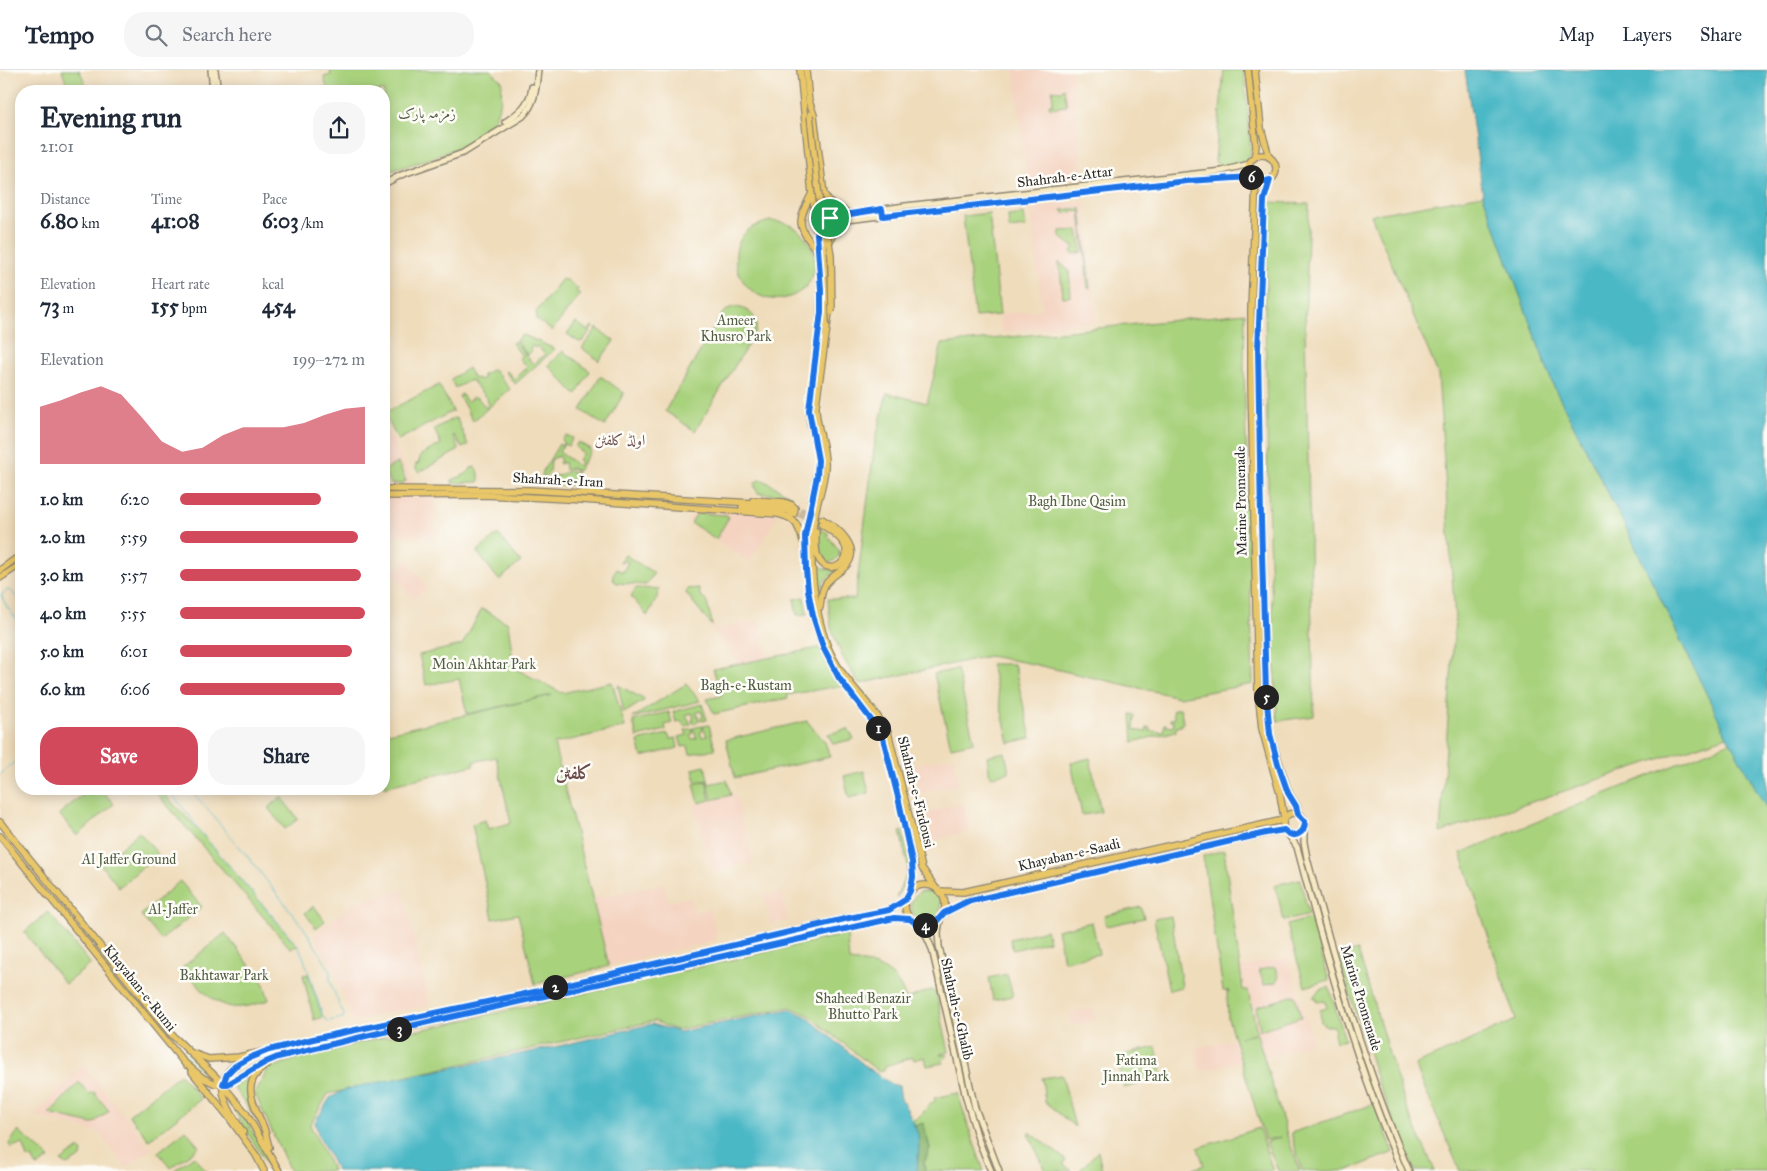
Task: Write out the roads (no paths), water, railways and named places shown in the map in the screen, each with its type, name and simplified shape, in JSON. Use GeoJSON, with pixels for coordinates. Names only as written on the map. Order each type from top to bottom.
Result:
{"type":"FeatureCollection","features":[{"type":"Feature","properties":{"kind":"main road"},"geometry":{"type":"LineString","coordinates":[[210,70],[212,85]]}},
{"type":"Feature","properties":{"kind":"main road"},"geometry":{"type":"LineString","coordinates":[[215,70],[217,85]]}},
{"type":"Feature","properties":{"kind":"main road"},"geometry":{"type":"LineString","coordinates":[[390,180],[463,153],[523,116],[530,109],[533,102],[536,70]]}},
{"type":"Feature","properties":{"kind":"main road"},"geometry":{"type":"LineString","coordinates":[[800,70],[812,194],[827,230],[831,255],[832,312],[830,325],[826,330]]}},
{"type":"Feature","properties":{"kind":"main road"},"geometry":{"type":"LineString","coordinates":[[806,70],[816,207],[822,210],[826,209],[830,203]]}},
{"type":"Feature","properties":{"kind":"main road"},"geometry":{"type":"LineString","coordinates":[[1248,70],[1256,147],[1254,158]]}},
{"type":"Feature","properties":{"kind":"main road"},"geometry":{"type":"LineString","coordinates":[[1254,70],[1261,132],[1269,157],[1274,162],[1276,170],[1270,180],[1263,183],[1253,179],[1248,168],[1249,164],[1254,158],[1261,155],[1269,157]]}},
{"type":"Feature","properties":{"kind":"main road"},"geometry":{"type":"LineString","coordinates":[[809,101],[814,115],[824,194],[830,203],[849,217]]}},
{"type":"Feature","properties":{"kind":"main road","name":"Shahrah-e-Attar"},"geometry":{"type":"LineString","coordinates":[[849,217],[882,209],[1222,171],[1249,164]]}},
{"type":"Feature","properties":{"kind":"main road","name":"Marine Promenade"},"geometry":{"type":"LineString","coordinates":[[1253,179],[1251,308],[1258,692],[1262,729],[1280,794],[1284,819]]}},
{"type":"Feature","properties":{"kind":"main road","name":"Shahrah-e-Attar"},"geometry":{"type":"LineString","coordinates":[[849,217],[883,216],[1187,181],[1253,179]]}},
{"type":"Feature","properties":{"kind":"main road","name":"Marine Promenade"},"geometry":{"type":"LineString","coordinates":[[1270,180],[1264,200],[1259,308],[1265,673],[1268,722],[1278,764],[1298,814]]}},
{"type":"Feature","properties":{"kind":"main road"},"geometry":{"type":"LineString","coordinates":[[812,194],[800,219],[800,224],[804,234],[819,255]]}},
{"type":"Feature","properties":{"kind":"main road"},"geometry":{"type":"LineString","coordinates":[[987,197],[988,204]]}},
{"type":"Feature","properties":{"kind":"main road"},"geometry":{"type":"LineString","coordinates":[[816,200],[821,312],[809,410],[818,460],[817,476],[810,504],[810,521],[816,528],[817,555],[820,562],[826,566],[837,567],[847,556],[846,546],[837,535],[821,522],[841,533],[852,552],[846,566],[826,583],[819,613]]}},
{"type":"Feature","properties":{"kind":"main road"},"geometry":{"type":"LineString","coordinates":[[816,200],[823,234],[826,330]]}},
{"type":"Feature","properties":{"kind":"main road"},"geometry":{"type":"LineString","coordinates":[[882,209],[883,216]]}},
{"type":"Feature","properties":{"kind":"main road"},"geometry":{"type":"LineString","coordinates":[[817,234],[826,224],[834,224],[849,217]]}},
{"type":"Feature","properties":{"kind":"main road"},"geometry":{"type":"LineString","coordinates":[[826,330],[830,314],[829,245],[833,233],[849,217]]}},
{"type":"Feature","properties":{"kind":"main road"},"geometry":{"type":"LineString","coordinates":[[816,218],[826,224],[833,233]]}},
{"type":"Feature","properties":{"kind":"main road","name":"Shahrah-e-Firdousi"},"geometry":{"type":"LineString","coordinates":[[826,330],[815,411],[823,444],[825,467],[804,546],[806,570],[813,616],[823,647],[839,678],[882,734],[912,862],[913,877],[910,891]]}},
{"type":"Feature","properties":{"kind":"main road","name":"Shahrah-e-Iran"},"geometry":{"type":"LineString","coordinates":[[390,490],[567,498],[778,514],[790,511]]}},
{"type":"Feature","properties":{"kind":"main road","name":"Shahrah-e-Iran"},"geometry":{"type":"LineString","coordinates":[[390,494],[398,492],[529,490],[731,502]]}},
{"type":"Feature","properties":{"kind":"main road"},"geometry":{"type":"LineString","coordinates":[[744,499],[784,502],[795,508],[794,514],[790,511],[731,502],[744,499]]}},
{"type":"Feature","properties":{"kind":"main road"},"geometry":{"type":"LineString","coordinates":[[790,511],[804,546]]}},
{"type":"Feature","properties":{"kind":"main road"},"geometry":{"type":"LineString","coordinates":[[1254,519],[1257,521],[1261,519]]}},
{"type":"Feature","properties":{"kind":"main road","name":"Shahrah-e-Firdousi"},"geometry":{"type":"LineString","coordinates":[[810,521],[814,590],[828,645],[848,680],[883,723],[888,732],[922,868],[938,889]]}},
{"type":"Feature","properties":{"kind":"main road"},"geometry":{"type":"LineString","coordinates":[[1254,539],[1257,537],[1262,539]]}},
{"type":"Feature","properties":{"kind":"main road"},"geometry":{"type":"LineString","coordinates":[[0,570],[15,559]]}},
{"type":"Feature","properties":{"kind":"main road"},"geometry":{"type":"LineString","coordinates":[[0,578],[15,568]]}},
{"type":"Feature","properties":{"kind":"main road"},"geometry":{"type":"LineString","coordinates":[[1290,813],[1298,814],[1305,821],[1304,829],[1297,835],[1286,832],[1284,819],[1290,813]]}},
{"type":"Feature","properties":{"kind":"main road","name":"Khayaban-e-Saadi"},"geometry":{"type":"LineString","coordinates":[[938,889],[962,892],[1284,819]]}},
{"type":"Feature","properties":{"kind":"main road","name":"Khayaban-e-Rumi"},"geometry":{"type":"LineString","coordinates":[[0,822],[172,1035],[226,1084],[270,1154]]}},
{"type":"Feature","properties":{"kind":"main road","name":"Marine Promenade"},"geometry":{"type":"LineString","coordinates":[[1304,829],[1307,858],[1342,980],[1376,1089],[1409,1171]]}},
{"type":"Feature","properties":{"kind":"main road","name":"Marine Promenade"},"geometry":{"type":"LineString","coordinates":[[1286,832],[1296,847],[1360,1064],[1374,1104],[1402,1171]]}},
{"type":"Feature","properties":{"kind":"main road","name":"Khayaban-e-Saadi"},"geometry":{"type":"LineString","coordinates":[[944,913],[966,902],[1202,847],[1286,832]]}},
{"type":"Feature","properties":{"kind":"main road","name":"Khayaban-e-Rumi"},"geometry":{"type":"LineString","coordinates":[[0,836],[227,1115],[258,1158]]}},
{"type":"Feature","properties":{"kind":"main road"},"geometry":{"type":"LineString","coordinates":[[29,871],[35,865]]}},
{"type":"Feature","properties":{"kind":"main road"},"geometry":{"type":"LineString","coordinates":[[38,882],[45,877]]}},
{"type":"Feature","properties":{"kind":"main road"},"geometry":{"type":"LineString","coordinates":[[190,1052],[200,1057],[218,1059],[269,1050],[539,991],[889,910],[905,900],[910,891],[921,885],[930,885],[938,889],[944,896],[946,906],[944,913],[936,922],[928,925],[917,924],[910,919],[906,912],[905,900]]}},
{"type":"Feature","properties":{"kind":"main road"},"geometry":{"type":"LineString","coordinates":[[185,1063],[203,1078],[216,1084],[226,1084],[266,1062],[286,1055],[894,918],[910,919]]}},
{"type":"Feature","properties":{"kind":"main road","name":"Shahrah-e-Ghalib"},"geometry":{"type":"LineString","coordinates":[[940,919],[938,946],[976,1109]]}},
{"type":"Feature","properties":{"kind":"main road","name":"Shahrah-e-Ghalib"},"geometry":{"type":"LineString","coordinates":[[917,924],[925,933],[932,949],[969,1110]]}},
{"type":"Feature","properties":{"kind":"main road"},"geometry":{"type":"LineString","coordinates":[[264,1171],[222,1093],[226,1084],[227,1074],[235,1066],[269,1050]]}},
{"type":"Feature","properties":{"kind":"main road"},"geometry":{"type":"LineString","coordinates":[[279,1171],[270,1154],[264,1129],[250,1095],[256,1074],[286,1055]]}},
{"type":"Feature","properties":{"kind":"main road"},"geometry":{"type":"LineString","coordinates":[[967,1102],[970,1103],[974,1100]]}},
{"type":"Feature","properties":{"kind":"main road"},"geometry":{"type":"LineString","coordinates":[[991,1171],[969,1110],[972,1107],[976,1109],[999,1171]]}},
{"type":"Feature","properties":{"kind":"water"},"geometry":{"type":"Polygon","coordinates":[[[1465,70],[1767,70],[1767,809],[1727,736],[1628,532],[1553,385],[1483,195],[1465,70]]]}},
{"type":"Feature","properties":{"kind":"water"},"geometry":{"type":"Polygon","coordinates":[[[790,1009],[807,1017],[869,1069],[891,1084],[899,1086],[901,1099],[918,1134],[917,1171],[337,1171],[319,1137],[315,1122],[330,1098],[344,1090],[360,1086],[555,1047],[652,1024],[679,1032],[790,1009]]]}},
{"type":"Feature","properties":{"kind":"waterway"},"geometry":{"type":"LineString","coordinates":[[15,595],[8,590],[1,595],[15,617]]}},
{"type":"Feature","properties":{"kind":"waterway"},"geometry":{"type":"LineString","coordinates":[[0,774],[15,762]]}},
{"type":"Feature","properties":{"kind":"waterway"},"geometry":{"type":"LineString","coordinates":[[173,795],[192,819],[195,826],[298,946],[323,1017],[328,1021],[343,1018],[344,1014],[330,981],[330,970],[304,928],[248,857],[195,795]]}},
{"type":"Feature","properties":{"kind":"tunnel"},"geometry":{"type":"LineString","coordinates":[[792,507],[822,519]]}},
{"type":"Feature","properties":{"kind":"tunnel"},"geometry":{"type":"LineString","coordinates":[[791,511],[821,524]]}},
{"type":"Feature","properties":{"kind":"district","name":"اولڈ کلفٹن"},"geometry":{"type":"Point","coordinates":[620,440]}},
{"type":"Feature","properties":{"kind":"district","name":"کلفٹن"},"geometry":{"type":"Point","coordinates":[574,772]}},
{"type":"Feature","properties":{"kind":"park label","name":"زمزمہ پارک"},"geometry":{"type":"Point","coordinates":[427,113]}},
{"type":"Feature","properties":{"kind":"park label","name":"Ameer Khusro Park"},"geometry":{"type":"Point","coordinates":[736,328]}},
{"type":"Feature","properties":{"kind":"park label","name":"Bagh Ibne Qasim"},"geometry":{"type":"Point","coordinates":[1077,501]}},
{"type":"Feature","properties":{"kind":"park label","name":"Moin Akhtar Park"},"geometry":{"type":"Point","coordinates":[484,664]}},
{"type":"Feature","properties":{"kind":"park label","name":"Bagh-e-Rustam"},"geometry":{"type":"Point","coordinates":[746,685]}},
{"type":"Feature","properties":{"kind":"park label","name":"Al Jaffer Ground"},"geometry":{"type":"Point","coordinates":[129,859]}},
{"type":"Feature","properties":{"kind":"park label","name":"Al-Jaffer"},"geometry":{"type":"Point","coordinates":[173,909]}},
{"type":"Feature","properties":{"kind":"park label","name":"Bakhtawar Park"},"geometry":{"type":"Point","coordinates":[224,975]}},
{"type":"Feature","properties":{"kind":"park label","name":"Shaheed Benazir Bhutto Park"},"geometry":{"type":"Point","coordinates":[863,1006]}},
{"type":"Feature","properties":{"kind":"park label","name":"Fatima Jinnah Park"},"geometry":{"type":"Point","coordinates":[1136,1068]}}]}
